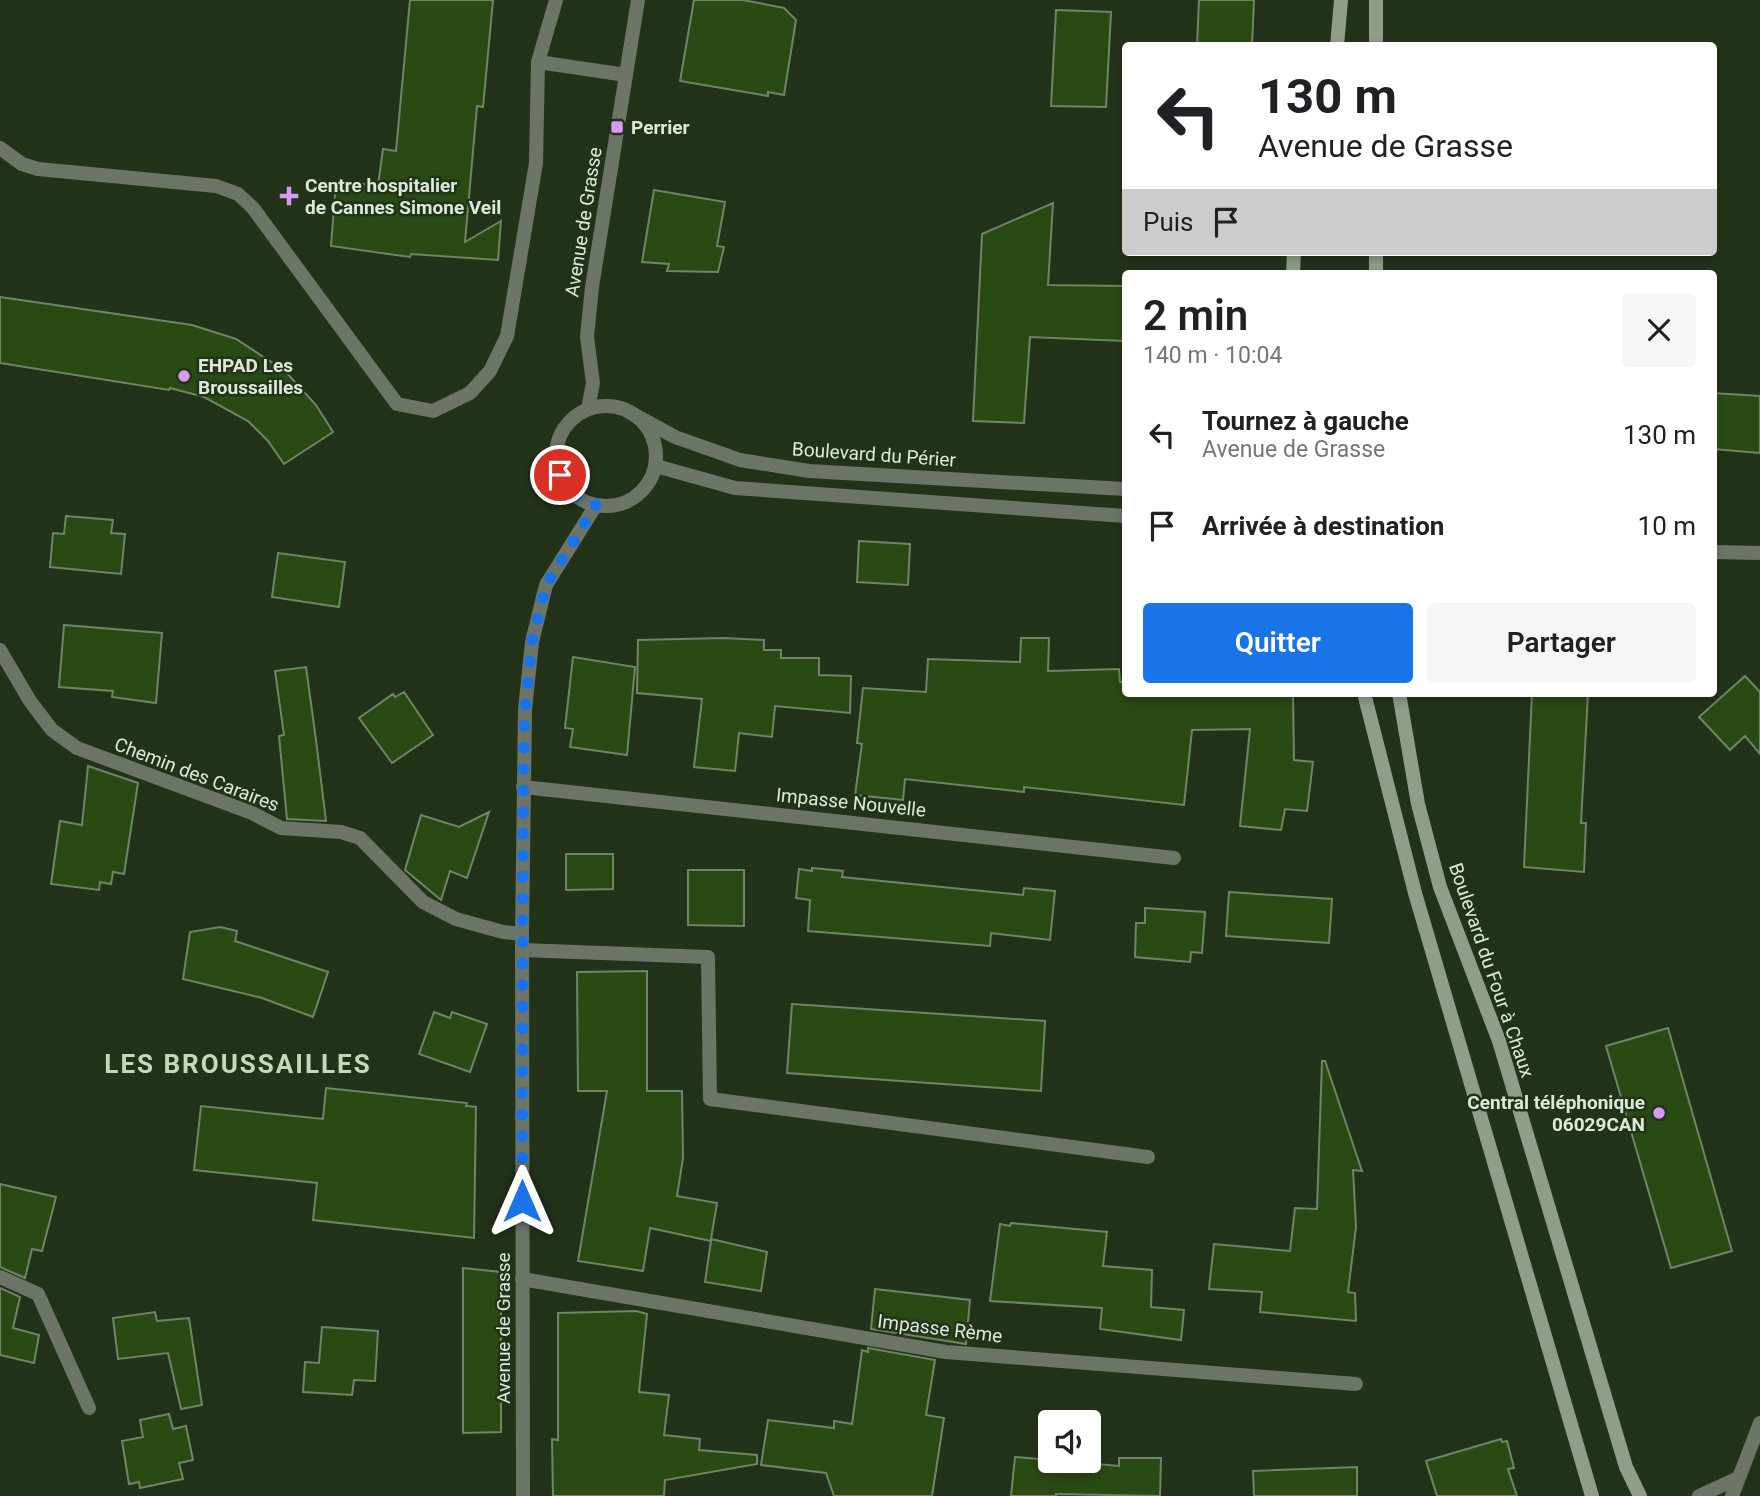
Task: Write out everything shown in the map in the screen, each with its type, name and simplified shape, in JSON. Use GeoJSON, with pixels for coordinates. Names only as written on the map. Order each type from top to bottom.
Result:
{"type":"FeatureCollection","features":[{"type":"Feature","properties":{"kind":"main road"},"geometry":{"type":"LineString","coordinates":[[1337,42],[1342,0]]}},
{"type":"Feature","properties":{"kind":"main road"},"geometry":{"type":"LineString","coordinates":[[1376,0],[1376,42]]}},
{"type":"Feature","properties":{"kind":"main road"},"geometry":{"type":"LineString","coordinates":[[1365,697],[1415,893],[1594,1494]]}},
{"type":"Feature","properties":{"kind":"main road","name":"Boulevard du Four à Chaux"},"geometry":{"type":"LineString","coordinates":[[1401,697],[1418,804],[1440,887],[1499,1041],[1626,1467],[1640,1496]]}},
{"type":"Feature","properties":{"kind":"street"},"geometry":{"type":"LineString","coordinates":[[0,148],[22,164],[38,169],[216,186],[238,194],[253,208],[397,404],[433,411],[470,393],[490,371],[507,336],[536,163],[538,62],[556,0]]}},
{"type":"Feature","properties":{"kind":"street","name":"Avenue de Grasse"},"geometry":{"type":"LineString","coordinates":[[588,409],[593,383],[587,337],[592,287],[638,0]]}},
{"type":"Feature","properties":{"kind":"street"},"geometry":{"type":"LineString","coordinates":[[538,62],[626,75]]}},
{"type":"Feature","properties":{"kind":"street"},"geometry":{"type":"LineString","coordinates":[[617,407],[631,413],[652,435],[656,466],[641,492],[628,501],[612,506],[580,500],[568,489],[556,460],[564,430],[588,409],[617,407]]}},
{"type":"Feature","properties":{"kind":"street","name":"Boulevard du Périer"},"geometry":{"type":"LineString","coordinates":[[631,413],[675,437],[754,463],[809,471],[1122,489]]}},
{"type":"Feature","properties":{"kind":"street"},"geometry":{"type":"LineString","coordinates":[[656,466],[735,488],[1122,516]]}},
{"type":"Feature","properties":{"kind":"street","name":"Avenue de Grasse"},"geometry":{"type":"LineString","coordinates":[[523,1496],[522,934],[525,710],[532,642],[546,585],[596,505]]}},
{"type":"Feature","properties":{"kind":"street"},"geometry":{"type":"LineString","coordinates":[[1717,552],[1760,553]]}},
{"type":"Feature","properties":{"kind":"street","name":"Chemin des Caraires"},"geometry":{"type":"LineString","coordinates":[[0,650],[30,701],[51,730],[77,748],[252,813],[281,828],[341,832],[360,838],[423,902],[456,919],[522,934]]}},
{"type":"Feature","properties":{"kind":"street","name":"Impasse Nouvelle"},"geometry":{"type":"LineString","coordinates":[[523,787],[1174,858]]}},
{"type":"Feature","properties":{"kind":"street"},"geometry":{"type":"LineString","coordinates":[[522,950],[708,957],[710,1099],[1149,1157]]}},
{"type":"Feature","properties":{"kind":"street"},"geometry":{"type":"LineString","coordinates":[[0,1277],[38,1294],[89,1408]]}},
{"type":"Feature","properties":{"kind":"street","name":"Impasse Rème"},"geometry":{"type":"LineString","coordinates":[[522,1279],[946,1352],[1356,1384]]}},
{"type":"Feature","properties":{"kind":"street"},"geometry":{"type":"LineString","coordinates":[[1731,1496],[1760,1423]]}},
{"type":"Feature","properties":{"kind":"street"},"geometry":{"type":"LineString","coordinates":[[1699,1496],[1738,1478]]}},
{"type":"Feature","properties":{"kind":"building"},"geometry":{"type":"Polygon","coordinates":[[[410,0],[493,0],[483,107],[477,106],[465,242],[501,221],[498,260],[411,254],[410,257],[331,246],[336,182],[378,185],[383,149],[396,151],[410,0]]]}},
{"type":"Feature","properties":{"kind":"building"},"geometry":{"type":"Polygon","coordinates":[[[694,0],[743,0],[784,8],[796,20],[784,95],[768,92],[768,96],[680,81],[694,0]]]}},
{"type":"Feature","properties":{"kind":"building"},"geometry":{"type":"Polygon","coordinates":[[[1199,0],[1254,0],[1252,42],[1197,42],[1199,0]]]}},
{"type":"Feature","properties":{"kind":"building"},"geometry":{"type":"Polygon","coordinates":[[[1056,10],[1111,12],[1106,107],[1051,106],[1056,10]]]}},
{"type":"Feature","properties":{"kind":"building"},"geometry":{"type":"Polygon","coordinates":[[[654,190],[725,202],[717,246],[724,247],[718,272],[667,271],[669,264],[642,262],[654,190]]]}},
{"type":"Feature","properties":{"kind":"building"},"geometry":{"type":"Polygon","coordinates":[[[1053,203],[1048,285],[1122,286],[1122,341],[1030,337],[1024,423],[973,421],[982,234],[1053,203]]]}},
{"type":"Feature","properties":{"kind":"building","name":"EHPAD Les Broussailles"},"geometry":{"type":"Polygon","coordinates":[[[0,297],[192,325],[236,339],[285,371],[316,405],[333,432],[284,464],[268,441],[248,421],[204,397],[170,388],[169,390],[0,363],[0,297]]]}},
{"type":"Feature","properties":{"kind":"building"},"geometry":{"type":"Polygon","coordinates":[[[1717,393],[1760,396],[1760,453],[1717,449],[1717,393]]]}},
{"type":"Feature","properties":{"kind":"building"},"geometry":{"type":"Polygon","coordinates":[[[66,516],[113,520],[111,533],[125,534],[121,574],[50,567],[53,533],[64,534],[66,516]]]}},
{"type":"Feature","properties":{"kind":"building"},"geometry":{"type":"Polygon","coordinates":[[[859,541],[910,544],[908,585],[857,582],[859,541]]]}},
{"type":"Feature","properties":{"kind":"building"},"geometry":{"type":"Polygon","coordinates":[[[278,553],[345,562],[339,607],[272,597],[278,553]]]}},
{"type":"Feature","properties":{"kind":"building"},"geometry":{"type":"Polygon","coordinates":[[[64,625],[162,633],[156,703],[112,697],[113,691],[59,687],[64,625]]]}},
{"type":"Feature","properties":{"kind":"building"},"geometry":{"type":"Polygon","coordinates":[[[1021,638],[1049,638],[1048,671],[1119,669],[1122,697],[1293,697],[1294,760],[1313,762],[1307,811],[1285,809],[1281,830],[1240,826],[1250,729],[1192,730],[1184,805],[1024,787],[1024,792],[905,779],[903,800],[855,795],[862,744],[857,743],[863,688],[926,692],[928,659],[1020,662],[1021,638]]]}},
{"type":"Feature","properties":{"kind":"building"},"geometry":{"type":"Polygon","coordinates":[[[638,640],[764,640],[764,650],[781,650],[781,658],[819,658],[819,675],[851,676],[850,713],[775,706],[772,737],[739,733],[735,771],[694,767],[702,699],[637,693],[638,640]]]}},
{"type":"Feature","properties":{"kind":"building"},"geometry":{"type":"Polygon","coordinates":[[[573,657],[635,667],[627,755],[570,747],[573,729],[565,728],[573,657]]]}},
{"type":"Feature","properties":{"kind":"building"},"geometry":{"type":"Polygon","coordinates":[[[306,667],[326,821],[287,819],[279,736],[284,735],[275,671],[306,667]]]}},
{"type":"Feature","properties":{"kind":"building"},"geometry":{"type":"Polygon","coordinates":[[[1745,676],[1760,692],[1760,754],[1745,736],[1730,750],[1699,717],[1745,676]]]}},
{"type":"Feature","properties":{"kind":"building"},"geometry":{"type":"Polygon","coordinates":[[[404,692],[433,735],[392,763],[359,718],[393,694],[395,697],[404,692]]]}},
{"type":"Feature","properties":{"kind":"building"},"geometry":{"type":"Polygon","coordinates":[[[1532,697],[1588,697],[1581,823],[1586,823],[1584,872],[1524,867],[1532,697]]]}},
{"type":"Feature","properties":{"kind":"building"},"geometry":{"type":"Polygon","coordinates":[[[88,766],[138,783],[124,874],[113,872],[111,884],[100,882],[99,890],[51,884],[60,821],[82,825],[88,766]]]}},
{"type":"Feature","properties":{"kind":"building"},"geometry":{"type":"Polygon","coordinates":[[[489,812],[467,878],[450,871],[441,900],[405,870],[421,815],[459,827],[489,812]]]}},
{"type":"Feature","properties":{"kind":"building"},"geometry":{"type":"Polygon","coordinates":[[[566,854],[613,854],[613,889],[566,890],[566,854]]]}},
{"type":"Feature","properties":{"kind":"building"},"geometry":{"type":"Polygon","coordinates":[[[812,868],[843,871],[842,877],[1023,895],[1024,888],[1055,891],[1050,940],[991,933],[990,946],[808,931],[810,900],[796,898],[799,869],[812,871],[812,868]]]}},
{"type":"Feature","properties":{"kind":"building"},"geometry":{"type":"Polygon","coordinates":[[[688,870],[744,870],[744,926],[688,925],[688,870]]]}},
{"type":"Feature","properties":{"kind":"building"},"geometry":{"type":"Polygon","coordinates":[[[1229,892],[1332,899],[1329,943],[1226,936],[1229,892]]]}},
{"type":"Feature","properties":{"kind":"building"},"geometry":{"type":"Polygon","coordinates":[[[1145,908],[1205,912],[1202,953],[1191,952],[1190,962],[1135,957],[1136,923],[1145,923],[1145,908]]]}},
{"type":"Feature","properties":{"kind":"building"},"geometry":{"type":"Polygon","coordinates":[[[220,927],[237,931],[235,941],[328,972],[313,1017],[262,998],[183,979],[190,932],[220,927]]]}},
{"type":"Feature","properties":{"kind":"building"},"geometry":{"type":"Polygon","coordinates":[[[647,971],[647,1091],[682,1091],[683,1158],[677,1196],[717,1203],[711,1239],[767,1252],[761,1291],[705,1282],[711,1241],[650,1228],[643,1271],[578,1261],[607,1091],[578,1091],[577,972],[647,971]]]}},
{"type":"Feature","properties":{"kind":"building"},"geometry":{"type":"Polygon","coordinates":[[[792,1004],[1045,1021],[1041,1091],[787,1073],[792,1004]]]}},
{"type":"Feature","properties":{"kind":"building"},"geometry":{"type":"Polygon","coordinates":[[[434,1012],[450,1018],[452,1012],[487,1024],[470,1072],[419,1054],[434,1012]]]}},
{"type":"Feature","properties":{"kind":"building","name":"Central téléphonique 06029CAN"},"geometry":{"type":"Polygon","coordinates":[[[1668,1028],[1732,1251],[1671,1268],[1606,1046],[1668,1028]]]}},
{"type":"Feature","properties":{"kind":"building"},"geometry":{"type":"Polygon","coordinates":[[[1322,1061],[1325,1061],[1362,1171],[1353,1170],[1356,1227],[1348,1292],[1355,1293],[1356,1321],[1260,1312],[1262,1292],[1209,1289],[1214,1244],[1290,1251],[1295,1208],[1317,1209],[1322,1061]]]}},
{"type":"Feature","properties":{"kind":"building"},"geometry":{"type":"Polygon","coordinates":[[[326,1088],[467,1103],[466,1106],[476,1107],[474,1238],[313,1220],[317,1183],[194,1170],[201,1106],[323,1119],[326,1088]]]}},
{"type":"Feature","properties":{"kind":"building"},"geometry":{"type":"Polygon","coordinates":[[[0,1184],[56,1197],[42,1251],[32,1249],[25,1278],[0,1267],[0,1184]]]}},
{"type":"Feature","properties":{"kind":"building"},"geometry":{"type":"Polygon","coordinates":[[[1011,1223],[1107,1232],[1103,1266],[1152,1270],[1151,1307],[1184,1310],[1181,1340],[1100,1329],[1102,1308],[990,1301],[1000,1224],[1010,1226],[1011,1223]]]}},
{"type":"Feature","properties":{"kind":"building"},"geometry":{"type":"Polygon","coordinates":[[[463,1268],[501,1272],[501,1432],[463,1433],[463,1268]]]}},
{"type":"Feature","properties":{"kind":"building"},"geometry":{"type":"Polygon","coordinates":[[[0,1288],[20,1297],[13,1328],[39,1335],[34,1363],[0,1355],[0,1288]]]}},
{"type":"Feature","properties":{"kind":"building"},"geometry":{"type":"Polygon","coordinates":[[[875,1289],[970,1300],[966,1344],[871,1329],[875,1289]]]}},
{"type":"Feature","properties":{"kind":"building"},"geometry":{"type":"Polygon","coordinates":[[[636,1311],[647,1314],[639,1392],[669,1395],[664,1435],[700,1439],[699,1450],[757,1455],[757,1464],[665,1480],[664,1496],[553,1496],[552,1439],[558,1440],[558,1313],[636,1311]]]}},
{"type":"Feature","properties":{"kind":"building"},"geometry":{"type":"Polygon","coordinates":[[[155,1312],[157,1321],[189,1318],[202,1405],[181,1409],[168,1353],[118,1359],[113,1318],[155,1312]]]}},
{"type":"Feature","properties":{"kind":"building"},"geometry":{"type":"Polygon","coordinates":[[[322,1327],[378,1331],[375,1381],[354,1380],[352,1395],[303,1392],[305,1362],[319,1363],[322,1327]]]}},
{"type":"Feature","properties":{"kind":"building"},"geometry":{"type":"Polygon","coordinates":[[[868,1348],[935,1360],[926,1415],[944,1418],[932,1496],[834,1496],[826,1473],[761,1465],[768,1420],[834,1428],[834,1421],[852,1424],[862,1350],[868,1352],[868,1348]]]}},
{"type":"Feature","properties":{"kind":"building"},"geometry":{"type":"Polygon","coordinates":[[[169,1414],[173,1429],[186,1426],[193,1460],[179,1463],[183,1479],[140,1488],[139,1482],[129,1484],[122,1441],[143,1437],[140,1420],[169,1414]]]}},
{"type":"Feature","properties":{"kind":"building"},"geometry":{"type":"Polygon","coordinates":[[[1501,1439],[1502,1442],[1507,1441],[1514,1468],[1508,1469],[1517,1496],[1437,1496],[1426,1461],[1501,1439]]]}},
{"type":"Feature","properties":{"kind":"building"},"geometry":{"type":"Polygon","coordinates":[[[1015,1457],[1038,1459],[1038,1473],[1101,1473],[1101,1464],[1119,1466],[1119,1458],[1161,1458],[1160,1496],[1011,1496],[1015,1457]]]}},
{"type":"Feature","properties":{"kind":"building"},"geometry":{"type":"Polygon","coordinates":[[[1357,1467],[1357,1496],[1254,1496],[1253,1471],[1357,1467]]]}},
{"type":"Feature","properties":{"kind":"place","name":"Perrier"},"geometry":{"type":"Point","coordinates":[617,127]}},
{"type":"Feature","properties":{"kind":"place","name":"Centre hospitalier de Cannes Simone Veil"},"geometry":{"type":"Point","coordinates":[289,196]}},
{"type":"Feature","properties":{"kind":"place","name":"EHPAD Les Broussailles"},"geometry":{"type":"Point","coordinates":[184,376]}},
{"type":"Feature","properties":{"kind":"place","name":"Central téléphonique 06029CAN"},"geometry":{"type":"Point","coordinates":[1659,1113]}},
{"type":"Feature","properties":{"kind":"district","name":"LES BROUSSAILLES"},"geometry":{"type":"Point","coordinates":[238,1064]}},
{"type":"Feature","properties":{"kind":"route"},"geometry":{"type":"LineString","coordinates":[[522,1201],[523,787],[525,710],[532,642],[546,585],[596,505],[580,500],[568,489],[560,475]]}}]}
